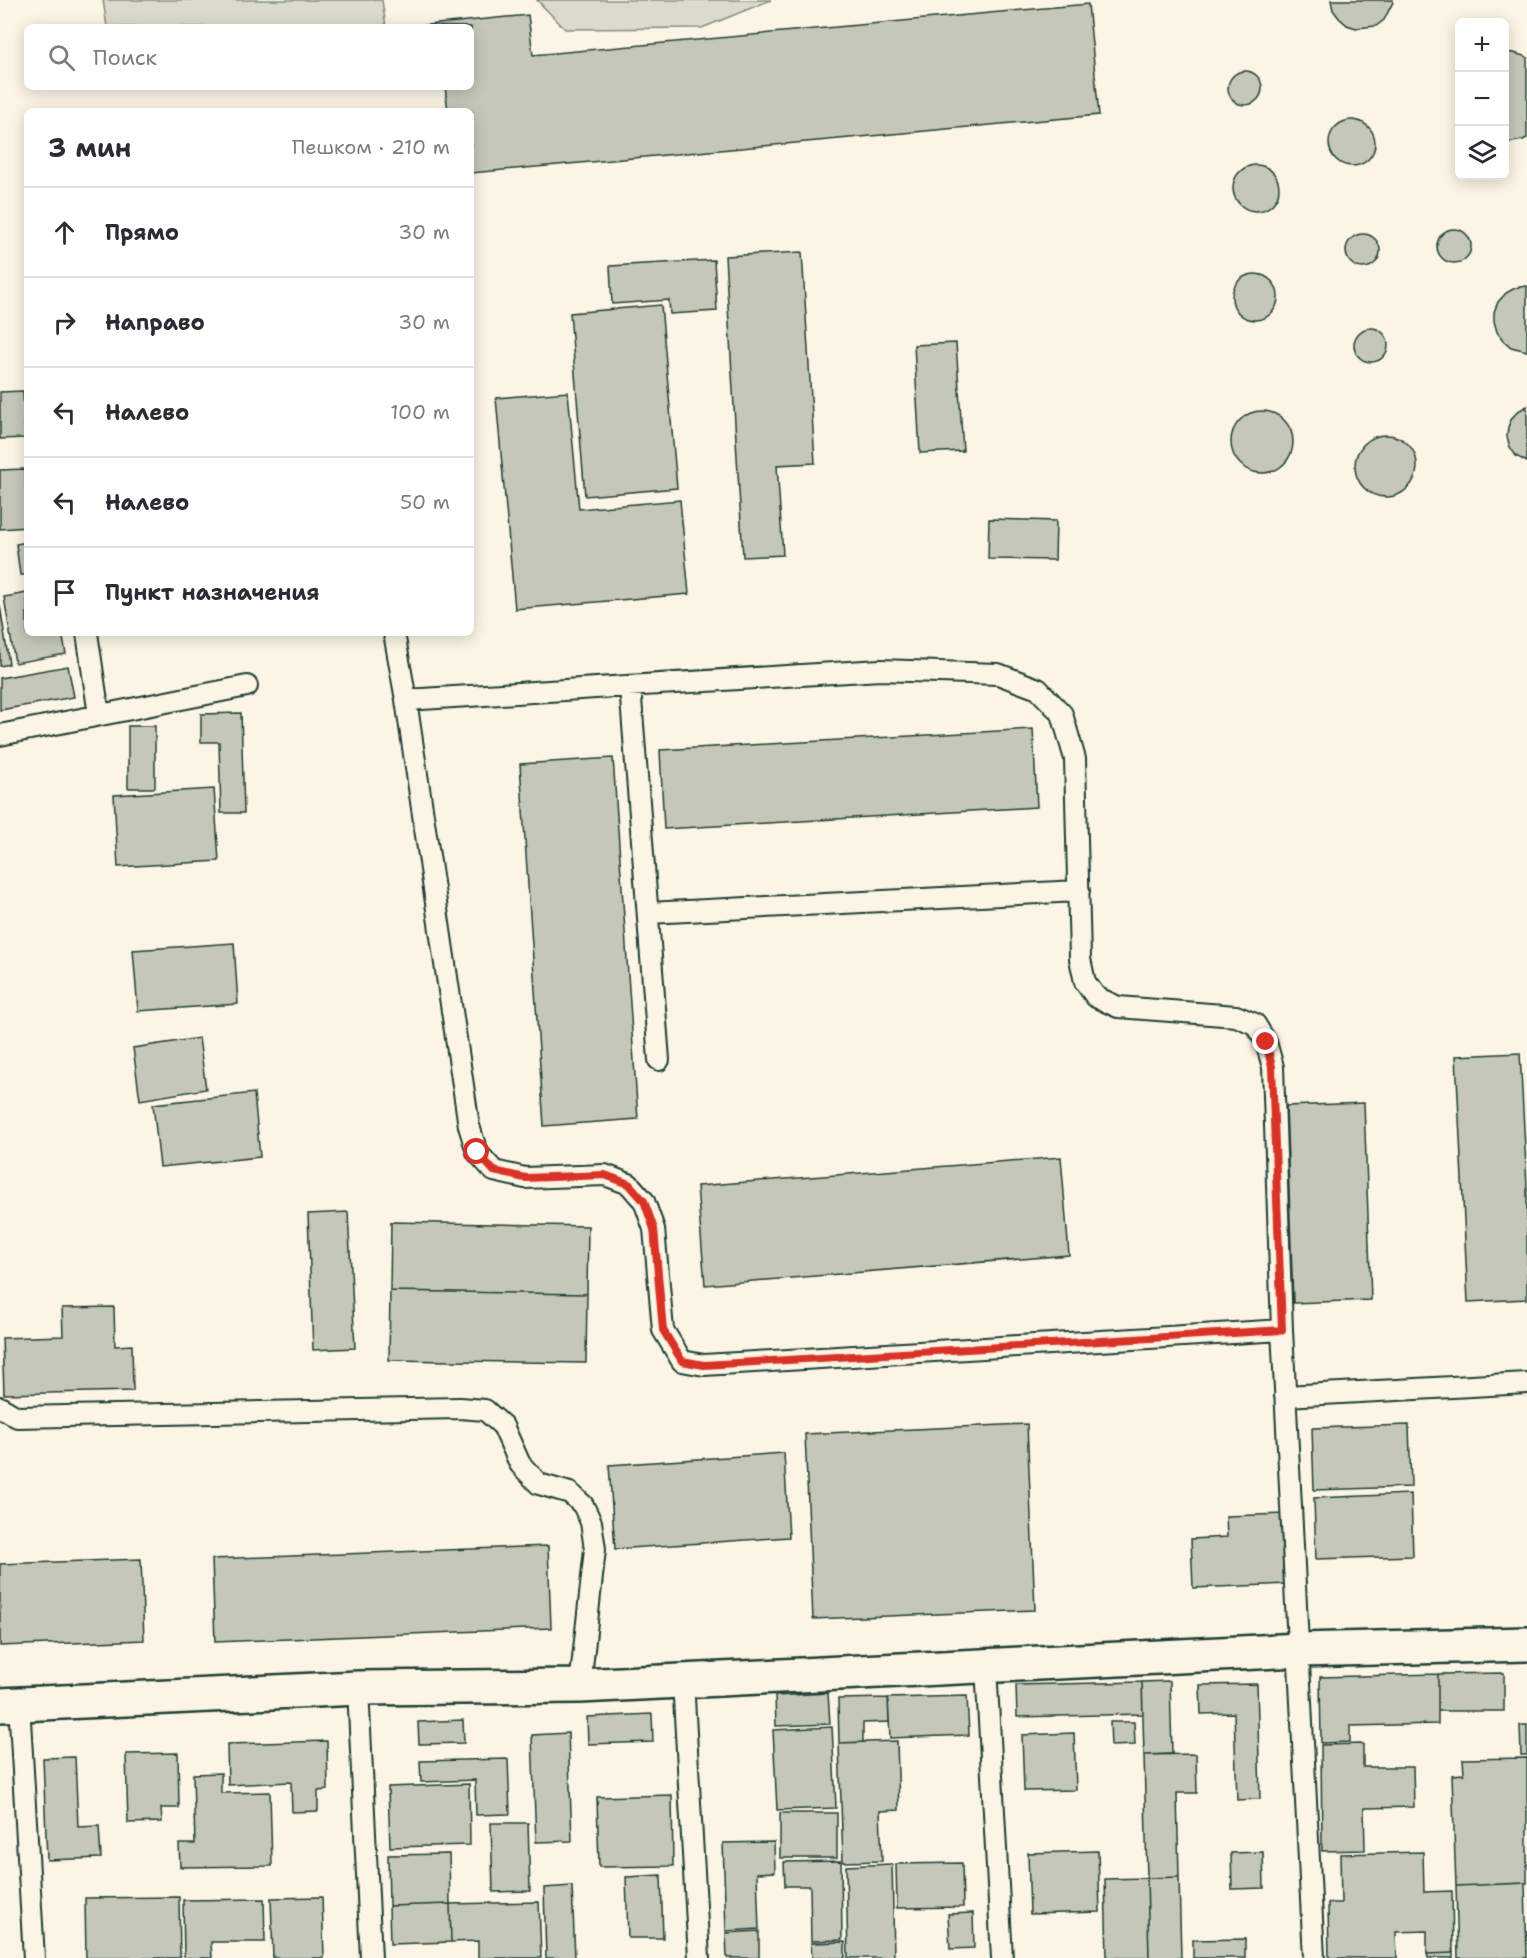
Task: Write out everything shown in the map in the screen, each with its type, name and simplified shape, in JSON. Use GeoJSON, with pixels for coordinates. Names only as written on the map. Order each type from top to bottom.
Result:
{"type":"FeatureCollection","features":[{"type":"Feature","properties":{"kind":"street"},"geometry":{"type":"LineString","coordinates":[[10,1704],[358,1688],[580,1686],[1300,1650],[1527,1644]]}},
{"type":"Feature","properties":{"kind":"lane"},"geometry":{"type":"LineString","coordinates":[[87,636],[99,715]]}},
{"type":"Feature","properties":{"kind":"lane"},"geometry":{"type":"LineString","coordinates":[[395,636],[469,1126],[477,1152],[494,1171],[525,1178],[605,1175],[629,1184],[644,1201],[654,1229],[663,1330],[682,1361],[704,1365],[1282,1330]]}},
{"type":"Feature","properties":{"kind":"lane"},"geometry":{"type":"LineString","coordinates":[[406,700],[880,670],[998,674],[1038,689],[1062,714],[1075,759],[1080,959],[1085,982],[1096,997],[1118,1006],[1236,1016],[1255,1023],[1266,1042],[1272,1067],[1285,1396],[1300,1650],[1314,1958]]}},
{"type":"Feature","properties":{"kind":"lane"},"geometry":{"type":"LineString","coordinates":[[0,735],[247,686]]}},
{"type":"Feature","properties":{"kind":"lane"},"geometry":{"type":"LineString","coordinates":[[630,686],[659,1060]]}},
{"type":"Feature","properties":{"kind":"lane"},"geometry":{"type":"LineString","coordinates":[[648,913],[1079,891]]}},
{"type":"Feature","properties":{"kind":"lane"},"geometry":{"type":"LineString","coordinates":[[1285,1396],[1527,1383]]}},
{"type":"Feature","properties":{"kind":"lane"},"geometry":{"type":"LineString","coordinates":[[0,1407],[16,1417],[448,1408],[485,1410],[503,1426],[520,1464],[539,1484],[570,1493],[583,1505],[591,1522],[595,1549],[580,1686]]}},
{"type":"Feature","properties":{"kind":"lane"},"geometry":{"type":"LineString","coordinates":[[986,1666],[1002,1958]]}},
{"type":"Feature","properties":{"kind":"lane"},"geometry":{"type":"LineString","coordinates":[[683,1681],[699,1958]]}},
{"type":"Feature","properties":{"kind":"lane"},"geometry":{"type":"LineString","coordinates":[[358,1688],[371,1958]]}},
{"type":"Feature","properties":{"kind":"lane"},"geometry":{"type":"LineString","coordinates":[[10,1704],[34,1958]]}},
{"type":"Feature","properties":{"kind":"shaded area"},"geometry":{"type":"Polygon","coordinates":[[[103,0],[382,0],[386,24],[107,24],[103,0]]]}},
{"type":"Feature","properties":{"kind":"shaded area"},"geometry":{"type":"Polygon","coordinates":[[[537,0],[771,0],[702,28],[565,29],[537,0]]]}},
{"type":"Feature","properties":{"kind":"building"},"geometry":{"type":"Polygon","coordinates":[[[1331,0],[1393,0],[1393,2],[1384,20],[1376,26],[1356,28],[1347,25],[1339,18],[1333,10],[1331,0]]]}},
{"type":"Feature","properties":{"kind":"building"},"geometry":{"type":"Polygon","coordinates":[[[1088,4],[1099,115],[474,173],[474,108],[448,108],[445,90],[474,90],[474,24],[437,24],[528,15],[533,55],[1088,4]]]}},
{"type":"Feature","properties":{"kind":"building"},"geometry":{"type":"Polygon","coordinates":[[[1509,52],[1527,57],[1527,138],[1509,143],[1509,52]]]}},
{"type":"Feature","properties":{"kind":"building"},"geometry":{"type":"Polygon","coordinates":[[[1245,71],[1257,76],[1262,88],[1257,100],[1245,105],[1233,100],[1228,88],[1233,76],[1245,71]]]}},
{"type":"Feature","properties":{"kind":"building"},"geometry":{"type":"Polygon","coordinates":[[[1352,120],[1368,127],[1375,143],[1368,159],[1352,166],[1336,159],[1329,143],[1336,127],[1352,120]]]}},
{"type":"Feature","properties":{"kind":"building"},"geometry":{"type":"Polygon","coordinates":[[[1256,165],[1272,172],[1279,188],[1272,204],[1256,211],[1240,204],[1233,188],[1240,172],[1256,165]]]}},
{"type":"Feature","properties":{"kind":"building"},"geometry":{"type":"Polygon","coordinates":[[[1454,229],[1466,234],[1471,246],[1466,258],[1454,263],[1442,258],[1437,246],[1442,234],[1454,229]]]}},
{"type":"Feature","properties":{"kind":"building"},"geometry":{"type":"Polygon","coordinates":[[[1363,234],[1375,239],[1380,251],[1375,263],[1363,268],[1351,263],[1346,251],[1351,239],[1363,234]]]}},
{"type":"Feature","properties":{"kind":"building"},"geometry":{"type":"Polygon","coordinates":[[[802,252],[815,463],[777,465],[783,555],[743,557],[725,256],[802,252]]]}},
{"type":"Feature","properties":{"kind":"building"},"geometry":{"type":"Polygon","coordinates":[[[714,260],[717,311],[670,314],[669,300],[612,304],[610,266],[714,260]]]}},
{"type":"Feature","properties":{"kind":"building"},"geometry":{"type":"Polygon","coordinates":[[[1255,274],[1271,281],[1278,297],[1271,313],[1255,320],[1239,313],[1232,297],[1239,281],[1255,274]]]}},
{"type":"Feature","properties":{"kind":"building"},"geometry":{"type":"Polygon","coordinates":[[[1527,286],[1527,351],[1511,347],[1503,340],[1497,332],[1494,312],[1498,302],[1506,293],[1515,288],[1527,286]]]}},
{"type":"Feature","properties":{"kind":"building"},"geometry":{"type":"Polygon","coordinates":[[[661,305],[677,488],[585,496],[570,313],[661,305]]]}},
{"type":"Feature","properties":{"kind":"building"},"geometry":{"type":"Polygon","coordinates":[[[1371,328],[1383,333],[1388,345],[1383,357],[1371,362],[1359,357],[1354,345],[1359,333],[1371,328]]]}},
{"type":"Feature","properties":{"kind":"building"},"geometry":{"type":"Polygon","coordinates":[[[956,343],[963,451],[920,453],[914,345],[956,343]]]}},
{"type":"Feature","properties":{"kind":"building"},"geometry":{"type":"Polygon","coordinates":[[[23,391],[24,438],[0,439],[0,392],[23,391]]]}},
{"type":"Feature","properties":{"kind":"building"},"geometry":{"type":"Polygon","coordinates":[[[568,392],[579,509],[680,500],[689,594],[515,609],[496,398],[568,392]]]}},
{"type":"Feature","properties":{"kind":"building"},"geometry":{"type":"Polygon","coordinates":[[[1527,406],[1527,462],[1516,456],[1507,437],[1512,418],[1527,406]]]}},
{"type":"Feature","properties":{"kind":"building"},"geometry":{"type":"Polygon","coordinates":[[[1262,411],[1284,420],[1293,442],[1284,464],[1262,473],[1240,464],[1231,442],[1240,420],[1262,411]]]}},
{"type":"Feature","properties":{"kind":"building"},"geometry":{"type":"Polygon","coordinates":[[[1386,435],[1408,444],[1417,466],[1408,488],[1386,497],[1364,488],[1355,466],[1364,444],[1386,435]]]}},
{"type":"Feature","properties":{"kind":"building"},"geometry":{"type":"Polygon","coordinates":[[[24,469],[24,527],[0,529],[0,470],[24,469]]]}},
{"type":"Feature","properties":{"kind":"building"},"geometry":{"type":"Polygon","coordinates":[[[989,519],[1056,521],[1055,560],[988,559],[989,519]]]}},
{"type":"Feature","properties":{"kind":"building"},"geometry":{"type":"Polygon","coordinates":[[[24,543],[24,575],[20,575],[16,544],[24,543]]]}},
{"type":"Feature","properties":{"kind":"building"},"geometry":{"type":"Polygon","coordinates":[[[24,594],[24,636],[63,636],[66,654],[15,663],[4,597],[24,594]]]}},
{"type":"Feature","properties":{"kind":"building"},"geometry":{"type":"Polygon","coordinates":[[[0,605],[9,664],[0,666],[0,605]]]}},
{"type":"Feature","properties":{"kind":"building"},"geometry":{"type":"Polygon","coordinates":[[[68,666],[74,697],[0,710],[0,678],[68,666]]]}},
{"type":"Feature","properties":{"kind":"building"},"geometry":{"type":"Polygon","coordinates":[[[241,713],[244,813],[221,813],[219,742],[201,742],[201,714],[241,713]]]}},
{"type":"Feature","properties":{"kind":"building"},"geometry":{"type":"Polygon","coordinates":[[[128,726],[155,726],[155,788],[128,788],[128,726]]]}},
{"type":"Feature","properties":{"kind":"building"},"geometry":{"type":"Polygon","coordinates":[[[1033,729],[1037,807],[664,829],[660,750],[1033,729]]]}},
{"type":"Feature","properties":{"kind":"building"},"geometry":{"type":"Polygon","coordinates":[[[613,758],[638,1119],[544,1126],[520,764],[613,758]]]}},
{"type":"Feature","properties":{"kind":"building"},"geometry":{"type":"Polygon","coordinates":[[[214,789],[219,861],[118,867],[114,795],[214,789]]]}},
{"type":"Feature","properties":{"kind":"building"},"geometry":{"type":"Polygon","coordinates":[[[234,943],[238,1004],[138,1011],[133,950],[234,943]]]}},
{"type":"Feature","properties":{"kind":"building"},"geometry":{"type":"Polygon","coordinates":[[[199,1038],[206,1089],[140,1100],[133,1048],[199,1038]]]}},
{"type":"Feature","properties":{"kind":"building"},"geometry":{"type":"Polygon","coordinates":[[[1520,1053],[1527,1187],[1527,1299],[1468,1302],[1456,1056],[1520,1053]]]}},
{"type":"Feature","properties":{"kind":"building"},"geometry":{"type":"Polygon","coordinates":[[[254,1093],[260,1157],[160,1167],[153,1104],[254,1093]]]}},
{"type":"Feature","properties":{"kind":"building"},"geometry":{"type":"Polygon","coordinates":[[[1364,1103],[1371,1300],[1293,1303],[1286,1106],[1364,1103]]]}},
{"type":"Feature","properties":{"kind":"building"},"geometry":{"type":"Polygon","coordinates":[[[1061,1157],[1069,1255],[705,1285],[697,1186],[1061,1157]]]}},
{"type":"Feature","properties":{"kind":"building"},"geometry":{"type":"Polygon","coordinates":[[[348,1212],[355,1348],[313,1350],[308,1214],[348,1212]]]}},
{"type":"Feature","properties":{"kind":"building"},"geometry":{"type":"Polygon","coordinates":[[[391,1222],[588,1226],[587,1294],[390,1291],[391,1222]]]}},
{"type":"Feature","properties":{"kind":"building"},"geometry":{"type":"Polygon","coordinates":[[[390,1291],[587,1294],[586,1363],[389,1360],[390,1291]]]}},
{"type":"Feature","properties":{"kind":"building"},"geometry":{"type":"Polygon","coordinates":[[[114,1307],[115,1346],[132,1345],[133,1391],[4,1394],[2,1338],[63,1336],[62,1308],[114,1307]]]}},
{"type":"Feature","properties":{"kind":"building"},"geometry":{"type":"Polygon","coordinates":[[[1027,1424],[1035,1610],[813,1619],[805,1434],[1027,1424]]]}},
{"type":"Feature","properties":{"kind":"building"},"geometry":{"type":"Polygon","coordinates":[[[1409,1425],[1411,1487],[1314,1490],[1312,1428],[1409,1425]]]}},
{"type":"Feature","properties":{"kind":"building"},"geometry":{"type":"Polygon","coordinates":[[[784,1453],[789,1537],[615,1549],[609,1465],[784,1453]]]}},
{"type":"Feature","properties":{"kind":"building"},"geometry":{"type":"Polygon","coordinates":[[[1411,1494],[1413,1556],[1316,1559],[1314,1498],[1411,1494]]]}},
{"type":"Feature","properties":{"kind":"building"},"geometry":{"type":"Polygon","coordinates":[[[1286,1514],[1289,1584],[1193,1588],[1191,1539],[1227,1537],[1226,1516],[1286,1514]]]}},
{"type":"Feature","properties":{"kind":"building"},"geometry":{"type":"Polygon","coordinates":[[[548,1546],[551,1628],[215,1642],[212,1559],[548,1546]]]}},
{"type":"Feature","properties":{"kind":"building"},"geometry":{"type":"Polygon","coordinates":[[[141,1559],[144,1640],[0,1646],[0,1564],[141,1559]]]}},
{"type":"Feature","properties":{"kind":"building"},"geometry":{"type":"Polygon","coordinates":[[[1504,1673],[1504,1711],[1438,1711],[1438,1674],[1504,1673]]]}},
{"type":"Feature","properties":{"kind":"building"},"geometry":{"type":"Polygon","coordinates":[[[1438,1674],[1438,1724],[1350,1726],[1350,1742],[1321,1743],[1320,1677],[1438,1674]]]}},
{"type":"Feature","properties":{"kind":"building"},"geometry":{"type":"Polygon","coordinates":[[[1170,1681],[1172,1754],[1144,1755],[1142,1682],[1170,1681]]]}},
{"type":"Feature","properties":{"kind":"building"},"geometry":{"type":"Polygon","coordinates":[[[1142,1682],[1143,1714],[1017,1717],[1016,1685],[1142,1682]]]}},
{"type":"Feature","properties":{"kind":"building"},"geometry":{"type":"Polygon","coordinates":[[[1257,1684],[1260,1799],[1237,1800],[1234,1713],[1201,1714],[1200,1685],[1257,1684]]]}},
{"type":"Feature","properties":{"kind":"building"},"geometry":{"type":"Polygon","coordinates":[[[828,1693],[830,1724],[776,1726],[775,1696],[828,1693]]]}},
{"type":"Feature","properties":{"kind":"building"},"geometry":{"type":"Polygon","coordinates":[[[967,1696],[969,1735],[890,1738],[888,1698],[967,1696]]]}},
{"type":"Feature","properties":{"kind":"building"},"geometry":{"type":"Polygon","coordinates":[[[888,1698],[889,1722],[863,1723],[863,1742],[839,1743],[838,1699],[888,1698]]]}},
{"type":"Feature","properties":{"kind":"building"},"geometry":{"type":"Polygon","coordinates":[[[652,1714],[653,1742],[588,1744],[587,1717],[652,1714]]]}},
{"type":"Feature","properties":{"kind":"building"},"geometry":{"type":"Polygon","coordinates":[[[463,1720],[464,1743],[419,1744],[418,1722],[463,1720]]]}},
{"type":"Feature","properties":{"kind":"building"},"geometry":{"type":"Polygon","coordinates":[[[1110,1722],[1134,1722],[1135,1745],[1111,1746],[1110,1722]]]}},
{"type":"Feature","properties":{"kind":"building"},"geometry":{"type":"Polygon","coordinates":[[[1520,1725],[1527,1725],[1527,1755],[1521,1755],[1520,1725]]]}},
{"type":"Feature","properties":{"kind":"building"},"geometry":{"type":"Polygon","coordinates":[[[832,1727],[836,1808],[777,1810],[773,1730],[832,1727]]]}},
{"type":"Feature","properties":{"kind":"building"},"geometry":{"type":"Polygon","coordinates":[[[568,1733],[572,1841],[536,1842],[532,1735],[568,1733]]]}},
{"type":"Feature","properties":{"kind":"building"},"geometry":{"type":"Polygon","coordinates":[[[1074,1733],[1076,1790],[1024,1791],[1022,1735],[1074,1733]]]}},
{"type":"Feature","properties":{"kind":"building"},"geometry":{"type":"Polygon","coordinates":[[[327,1741],[328,1790],[318,1791],[318,1811],[292,1812],[291,1782],[228,1785],[227,1744],[327,1741]]]}},
{"type":"Feature","properties":{"kind":"building"},"geometry":{"type":"Polygon","coordinates":[[[897,1741],[899,1810],[880,1811],[882,1861],[843,1862],[839,1743],[897,1741]]]}},
{"type":"Feature","properties":{"kind":"building"},"geometry":{"type":"Polygon","coordinates":[[[1363,1744],[1363,1767],[1413,1767],[1414,1807],[1364,1808],[1365,1850],[1322,1851],[1321,1745],[1363,1744]]]}},
{"type":"Feature","properties":{"kind":"building"},"geometry":{"type":"Polygon","coordinates":[[[178,1753],[179,1808],[161,1808],[162,1822],[128,1823],[126,1754],[178,1753]]]}},
{"type":"Feature","properties":{"kind":"building"},"geometry":{"type":"Polygon","coordinates":[[[1196,1754],[1197,1793],[1177,1793],[1179,1877],[1147,1878],[1144,1755],[1196,1754]]]}},
{"type":"Feature","properties":{"kind":"building"},"geometry":{"type":"Polygon","coordinates":[[[75,1757],[78,1827],[99,1826],[101,1858],[47,1860],[43,1758],[75,1757]]]}},
{"type":"Feature","properties":{"kind":"building"},"geometry":{"type":"Polygon","coordinates":[[[1527,1758],[1527,1883],[1456,1886],[1452,1775],[1464,1774],[1463,1759],[1527,1758]]]}},
{"type":"Feature","properties":{"kind":"building"},"geometry":{"type":"Polygon","coordinates":[[[508,1759],[510,1814],[476,1815],[475,1780],[421,1782],[420,1761],[508,1759]]]}},
{"type":"Feature","properties":{"kind":"building"},"geometry":{"type":"Polygon","coordinates":[[[221,1773],[221,1793],[270,1792],[272,1866],[180,1867],[179,1844],[195,1844],[193,1774],[221,1773]]]}},
{"type":"Feature","properties":{"kind":"building"},"geometry":{"type":"Polygon","coordinates":[[[469,1784],[470,1845],[390,1847],[388,1787],[469,1784]]]}},
{"type":"Feature","properties":{"kind":"building"},"geometry":{"type":"Polygon","coordinates":[[[672,1795],[673,1866],[599,1867],[597,1797],[672,1795]]]}},
{"type":"Feature","properties":{"kind":"building"},"geometry":{"type":"Polygon","coordinates":[[[780,1813],[837,1813],[837,1858],[780,1858],[780,1813]]]}},
{"type":"Feature","properties":{"kind":"building"},"geometry":{"type":"Polygon","coordinates":[[[491,1823],[528,1823],[530,1891],[493,1892],[491,1823]]]}},
{"type":"Feature","properties":{"kind":"building"},"geometry":{"type":"Polygon","coordinates":[[[774,1842],[775,1872],[757,1873],[759,1929],[726,1931],[723,1843],[774,1842]]]}},
{"type":"Feature","properties":{"kind":"building"},"geometry":{"type":"Polygon","coordinates":[[[1098,1851],[1100,1912],[1030,1914],[1028,1853],[1098,1851]]]}},
{"type":"Feature","properties":{"kind":"building"},"geometry":{"type":"Polygon","coordinates":[[[1263,1852],[1264,1888],[1232,1889],[1231,1853],[1263,1852]]]}},
{"type":"Feature","properties":{"kind":"building"},"geometry":{"type":"Polygon","coordinates":[[[1423,1852],[1424,1892],[1452,1891],[1453,1953],[1427,1954],[1427,1931],[1396,1932],[1397,1958],[1329,1958],[1328,1903],[1341,1903],[1340,1854],[1423,1852]]]}},
{"type":"Feature","properties":{"kind":"building"},"geometry":{"type":"Polygon","coordinates":[[[449,1854],[450,1904],[389,1906],[388,1855],[449,1854]]]}},
{"type":"Feature","properties":{"kind":"building"},"geometry":{"type":"Polygon","coordinates":[[[841,1861],[842,1940],[811,1941],[810,1886],[785,1886],[784,1862],[841,1861]]]}},
{"type":"Feature","properties":{"kind":"building"},"geometry":{"type":"Polygon","coordinates":[[[962,1863],[963,1907],[897,1908],[896,1864],[962,1863]]]}},
{"type":"Feature","properties":{"kind":"building"},"geometry":{"type":"Polygon","coordinates":[[[892,1864],[894,1958],[848,1958],[846,1866],[892,1864]]]}},
{"type":"Feature","properties":{"kind":"building"},"geometry":{"type":"Polygon","coordinates":[[[661,1875],[663,1938],[628,1938],[626,1877],[661,1875]]]}},
{"type":"Feature","properties":{"kind":"building"},"geometry":{"type":"Polygon","coordinates":[[[1179,1877],[1181,1958],[1149,1958],[1147,1878],[1179,1877]]]}},
{"type":"Feature","properties":{"kind":"building"},"geometry":{"type":"Polygon","coordinates":[[[1147,1878],[1149,1958],[1107,1958],[1105,1879],[1147,1878]]]}},
{"type":"Feature","properties":{"kind":"building"},"geometry":{"type":"Polygon","coordinates":[[[1525,1883],[1527,1958],[1458,1958],[1456,1886],[1525,1883]]]}},
{"type":"Feature","properties":{"kind":"building"},"geometry":{"type":"Polygon","coordinates":[[[572,1886],[575,1958],[546,1958],[544,1888],[572,1886]]]}},
{"type":"Feature","properties":{"kind":"building"},"geometry":{"type":"Polygon","coordinates":[[[179,1897],[180,1958],[86,1958],[85,1898],[179,1897]]]}},
{"type":"Feature","properties":{"kind":"building"},"geometry":{"type":"Polygon","coordinates":[[[322,1897],[324,1958],[273,1958],[271,1898],[322,1897]]]}},
{"type":"Feature","properties":{"kind":"building"},"geometry":{"type":"Polygon","coordinates":[[[264,1899],[265,1942],[211,1942],[212,1958],[184,1958],[183,1900],[264,1899]]]}},
{"type":"Feature","properties":{"kind":"building"},"geometry":{"type":"Polygon","coordinates":[[[539,1902],[541,1958],[478,1958],[478,1941],[451,1942],[450,1904],[539,1902]]]}},
{"type":"Feature","properties":{"kind":"building"},"geometry":{"type":"Polygon","coordinates":[[[450,1904],[451,1942],[390,1944],[389,1906],[450,1904]]]}},
{"type":"Feature","properties":{"kind":"building"},"geometry":{"type":"Polygon","coordinates":[[[973,1913],[974,1948],[950,1949],[948,1914],[973,1913]]]}},
{"type":"Feature","properties":{"kind":"building"},"geometry":{"type":"Polygon","coordinates":[[[759,1931],[759,1958],[727,1958],[726,1933],[759,1931]]]}},
{"type":"Feature","properties":{"kind":"building"},"geometry":{"type":"Polygon","coordinates":[[[1245,1939],[1245,1958],[1193,1958],[1193,1940],[1245,1939]]]}},
{"type":"Feature","properties":{"kind":"building"},"geometry":{"type":"Polygon","coordinates":[[[845,1942],[845,1958],[812,1958],[811,1943],[845,1942]]]}},
{"type":"Feature","properties":{"kind":"building"},"geometry":{"type":"Polygon","coordinates":[[[1453,1953],[1453,1958],[1428,1958],[1427,1954],[1453,1953]]]}},
{"type":"Feature","properties":{"kind":"route"},"geometry":{"type":"LineString","coordinates":[[477,1152],[494,1171],[525,1178],[605,1175],[629,1184],[644,1201],[654,1229],[663,1330],[682,1361],[704,1365],[1282,1330],[1272,1067],[1266,1042]]}}]}
